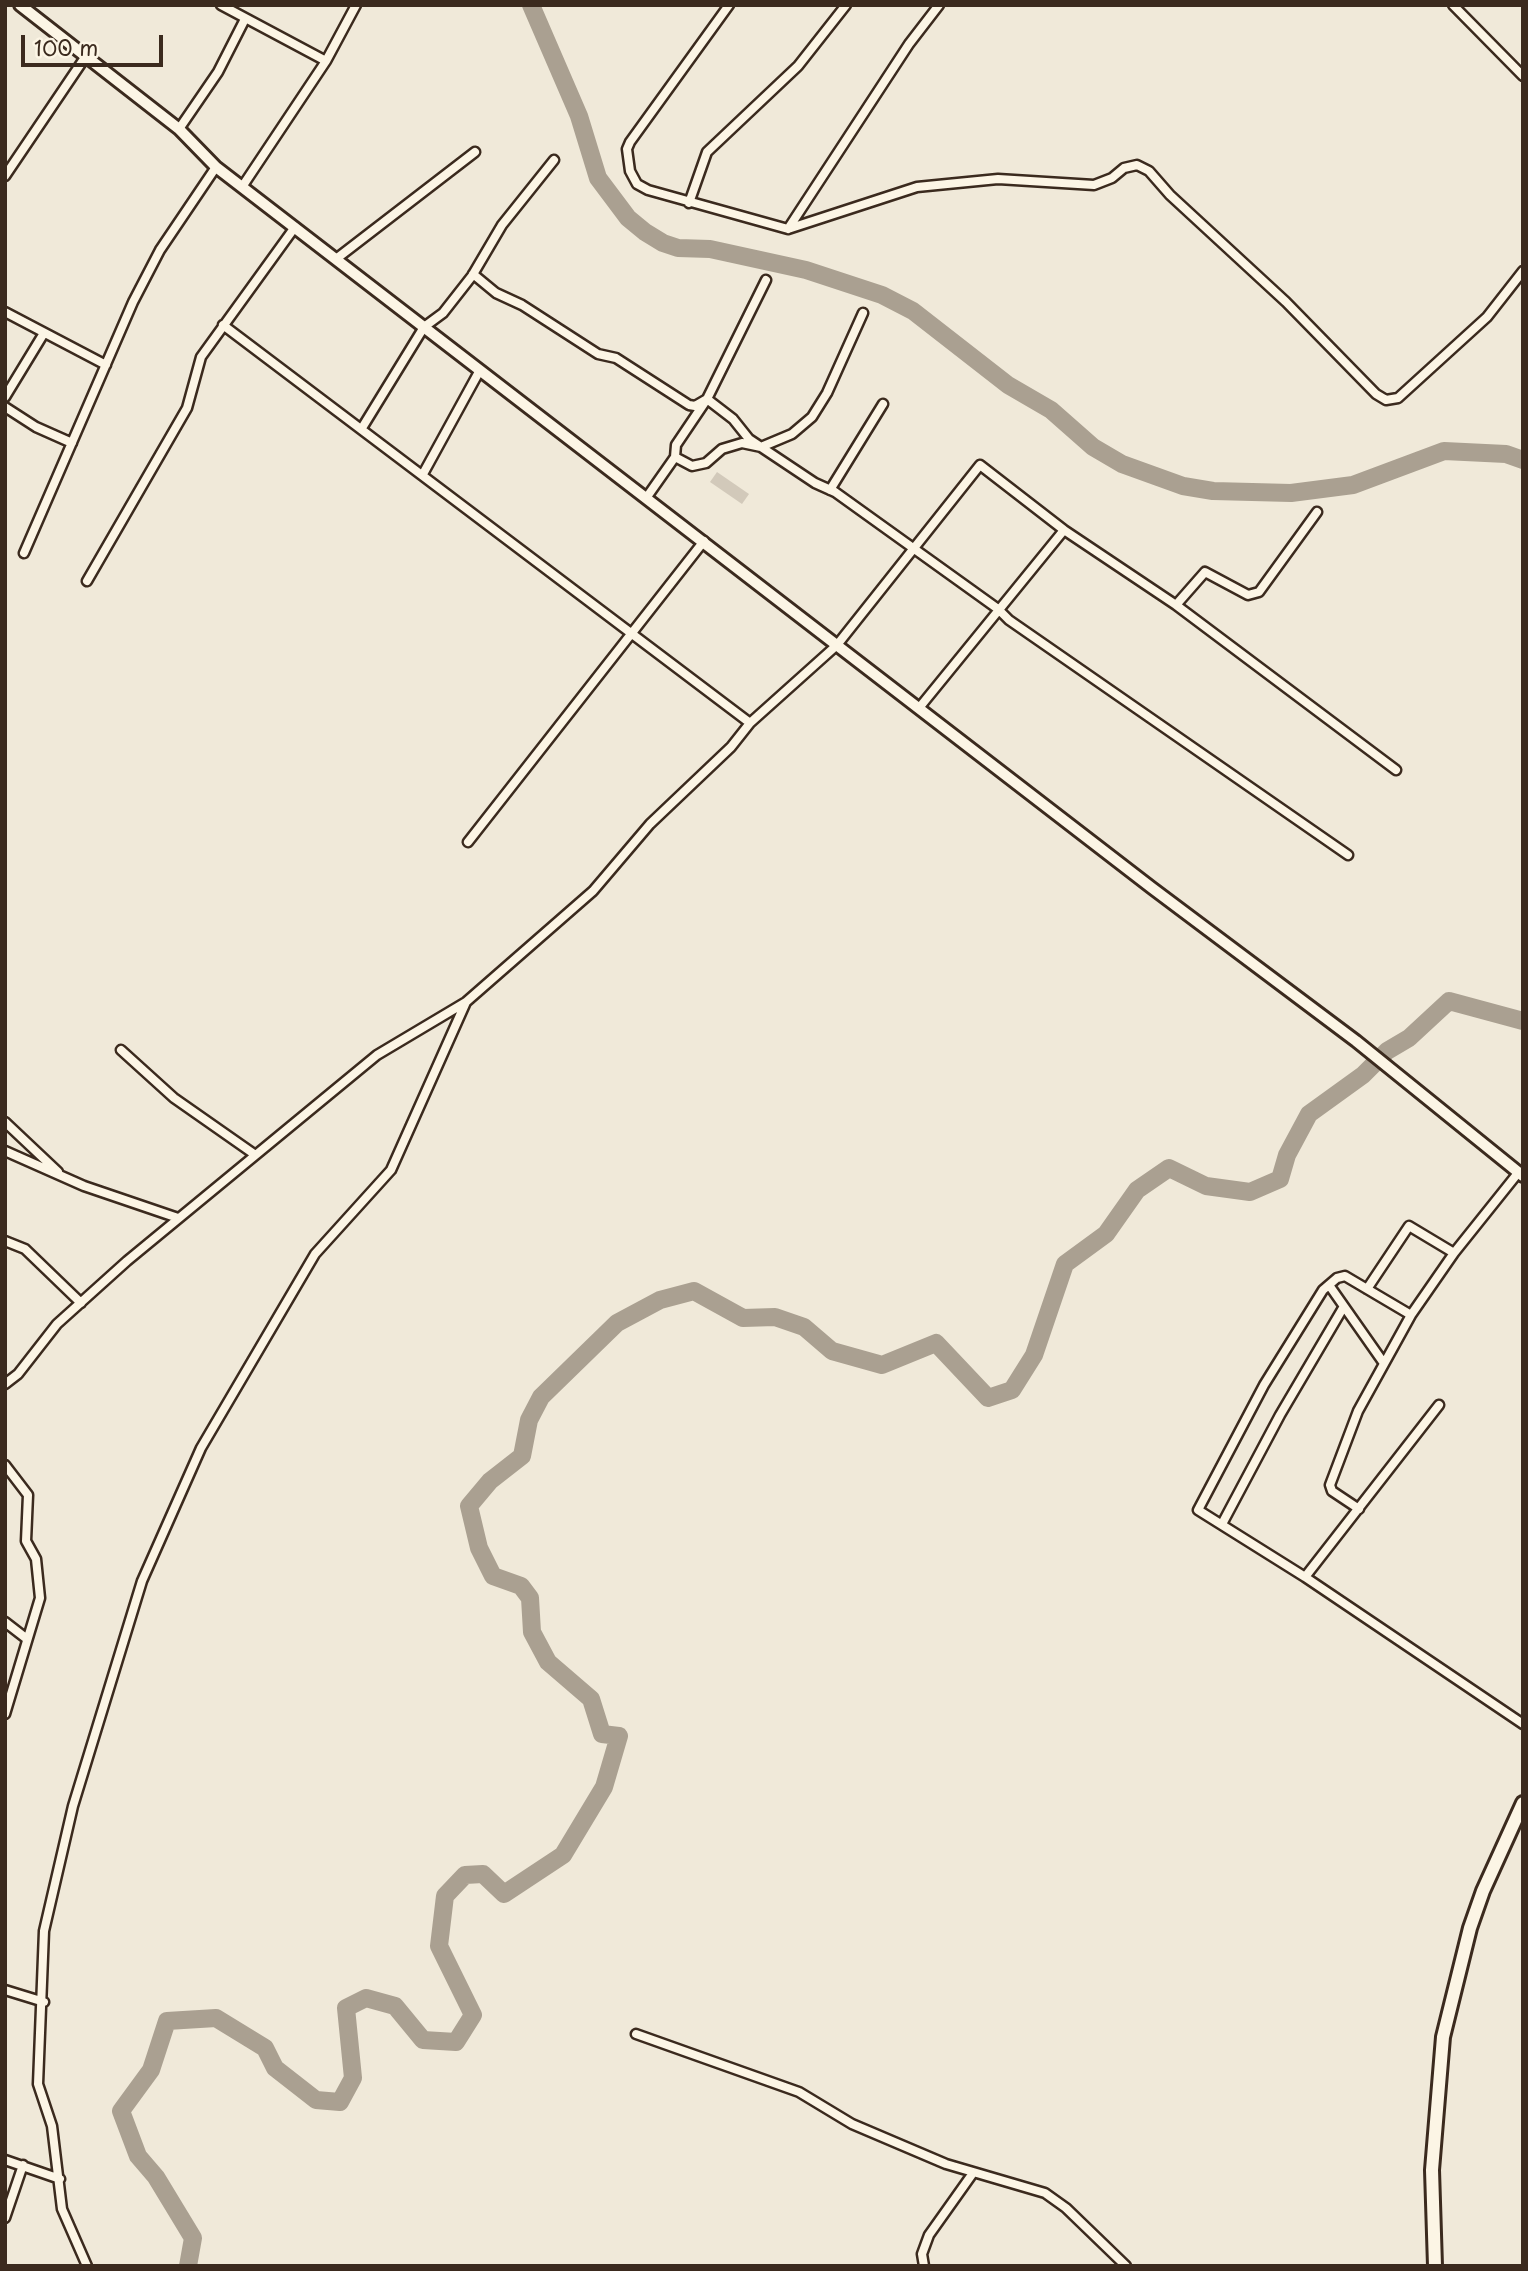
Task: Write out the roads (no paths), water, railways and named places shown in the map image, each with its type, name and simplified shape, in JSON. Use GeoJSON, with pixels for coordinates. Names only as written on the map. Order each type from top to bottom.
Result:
{"type":"FeatureCollection","features":[{"type":"Feature","properties":{"kind":"main road"},"geometry":{"type":"LineString","coordinates":[[1435,2266],[1432,2171],[1443,2037],[1470,1928],[1483,1891],[1523,1803]]}},
{"type":"Feature","properties":{"kind":"street"},"geometry":{"type":"LineString","coordinates":[[20,5],[179,129],[216,167],[1356,1041],[1521,1174],[1454,1253],[1383,1362],[1358,1411],[1330,1485],[1332,1491],[1359,1509]]}},
{"type":"Feature","properties":{"kind":"street"},"geometry":{"type":"LineString","coordinates":[[221,5],[326,61]]}},
{"type":"Feature","properties":{"kind":"street"},"geometry":{"type":"LineString","coordinates":[[242,187],[326,61],[356,5]]}},
{"type":"Feature","properties":{"kind":"street"},"geometry":{"type":"LineString","coordinates":[[729,5],[627,149],[630,172],[637,184],[689,203],[788,229],[917,187],[998,179],[1094,185],[1112,178],[1124,168],[1137,165],[1149,171],[1170,195],[1386,400],[1398,398],[1487,317],[1523,271]]}},
{"type":"Feature","properties":{"kind":"street"},"geometry":{"type":"LineString","coordinates":[[689,203],[707,152],[798,66],[846,5]]}},
{"type":"Feature","properties":{"kind":"street"},"geometry":{"type":"LineString","coordinates":[[788,229],[909,44],[939,5]]}},
{"type":"Feature","properties":{"kind":"street"},"geometry":{"type":"LineString","coordinates":[[1453,5],[1523,76]]}},
{"type":"Feature","properties":{"kind":"street"},"geometry":{"type":"LineString","coordinates":[[179,129],[218,72],[245,19]]}},
{"type":"Feature","properties":{"kind":"street"},"geometry":{"type":"LineString","coordinates":[[5,176],[86,56]]}},
{"type":"Feature","properties":{"kind":"street"},"geometry":{"type":"LineString","coordinates":[[336,259],[475,152]]}},
{"type":"Feature","properties":{"kind":"street"},"geometry":{"type":"LineString","coordinates":[[362,428],[424,327],[443,313],[474,274],[502,225],[554,160]]}},
{"type":"Feature","properties":{"kind":"street"},"geometry":{"type":"LineString","coordinates":[[24,553],[133,302],[160,250],[216,167]]}},
{"type":"Feature","properties":{"kind":"street"},"geometry":{"type":"LineString","coordinates":[[87,581],[187,408],[201,357],[295,227]]}},
{"type":"Feature","properties":{"kind":"street"},"geometry":{"type":"LineString","coordinates":[[474,274],[496,293],[522,305],[598,354],[616,358],[689,405],[695,406],[706,399]]}},
{"type":"Feature","properties":{"kind":"street"},"geometry":{"type":"LineString","coordinates":[[649,494],[675,457],[676,445],[682,433],[706,399],[766,280]]}},
{"type":"Feature","properties":{"kind":"street"},"geometry":{"type":"LineString","coordinates":[[5,312],[106,365]]}},
{"type":"Feature","properties":{"kind":"street"},"geometry":{"type":"LineString","coordinates":[[675,457],[692,466],[706,463],[722,449],[742,443],[761,447],[792,434],[812,417],[827,393],[863,313]]}},
{"type":"Feature","properties":{"kind":"street"},"geometry":{"type":"LineString","coordinates":[[223,325],[750,723]]}},
{"type":"Feature","properties":{"kind":"street"},"geometry":{"type":"LineString","coordinates":[[5,397],[44,333]]}},
{"type":"Feature","properties":{"kind":"street"},"geometry":{"type":"LineString","coordinates":[[423,474],[480,370]]}},
{"type":"Feature","properties":{"kind":"street"},"geometry":{"type":"LineString","coordinates":[[706,399],[733,419],[749,439],[914,548],[999,609],[1009,621],[1348,855]]}},
{"type":"Feature","properties":{"kind":"street"},"geometry":{"type":"LineString","coordinates":[[830,490],[883,404]]}},
{"type":"Feature","properties":{"kind":"street"},"geometry":{"type":"LineString","coordinates":[[5,407],[36,427],[72,443]]}},
{"type":"Feature","properties":{"kind":"street"},"geometry":{"type":"LineString","coordinates":[[5,1384],[18,1374],[57,1324],[254,1154],[377,1055],[466,1002],[593,891],[650,824],[731,747],[750,723],[837,645],[980,465],[1064,530],[1176,606],[1396,769]]}},
{"type":"Feature","properties":{"kind":"street"},"geometry":{"type":"LineString","coordinates":[[1176,606],[1205,572],[1248,595],[1259,592],[1317,512]]}},
{"type":"Feature","properties":{"kind":"street"},"geometry":{"type":"LineString","coordinates":[[919,708],[1064,530]]}},
{"type":"Feature","properties":{"kind":"street"},"geometry":{"type":"LineString","coordinates":[[467,842],[704,541]]}},
{"type":"Feature","properties":{"kind":"street"},"geometry":{"type":"LineString","coordinates":[[87,2266],[62,2210],[52,2126],[38,2084],[44,2003],[44,1931],[70,1818],[142,1581],[201,1448],[315,1254],[391,1170],[466,1002]]}},
{"type":"Feature","properties":{"kind":"street"},"geometry":{"type":"LineString","coordinates":[[121,1050],[174,1098],[254,1154]]}},
{"type":"Feature","properties":{"kind":"street"},"geometry":{"type":"LineString","coordinates":[[5,1122],[62,1177]]}},
{"type":"Feature","properties":{"kind":"street"},"geometry":{"type":"LineString","coordinates":[[5,1152],[62,1177],[178,1218]]}},
{"type":"Feature","properties":{"kind":"street"},"geometry":{"type":"LineString","coordinates":[[1367,1289],[1409,1226],[1454,1253]]}},
{"type":"Feature","properties":{"kind":"street"},"geometry":{"type":"LineString","coordinates":[[5,1241],[25,1249],[81,1303]]}},
{"type":"Feature","properties":{"kind":"street"},"geometry":{"type":"LineString","coordinates":[[1412,1315],[1342,1275],[1329,1284],[1264,1385],[1198,1507],[1202,1514],[1305,1577],[1523,1724]]}},
{"type":"Feature","properties":{"kind":"street"},"geometry":{"type":"LineString","coordinates":[[1329,1284],[1343,1308],[1383,1362]]}},
{"type":"Feature","properties":{"kind":"street"},"geometry":{"type":"LineString","coordinates":[[1222,1524],[1280,1415],[1343,1308]]}},
{"type":"Feature","properties":{"kind":"street"},"geometry":{"type":"LineString","coordinates":[[1305,1577],[1439,1405]]}},
{"type":"Feature","properties":{"kind":"street"},"geometry":{"type":"LineString","coordinates":[[5,1465],[28,1495],[26,1541],[36,1559],[40,1598],[5,1714]]}},
{"type":"Feature","properties":{"kind":"street"},"geometry":{"type":"LineString","coordinates":[[5,1622],[27,1639]]}},
{"type":"Feature","properties":{"kind":"street"},"geometry":{"type":"LineString","coordinates":[[5,1990],[44,2003]]}},
{"type":"Feature","properties":{"kind":"street"},"geometry":{"type":"LineString","coordinates":[[636,2034],[799,2092],[852,2124],[973,2173],[1045,2193],[1066,2208],[1126,2266]]}},
{"type":"Feature","properties":{"kind":"street"},"geometry":{"type":"LineString","coordinates":[[5,2160],[60,2179]]}},
{"type":"Feature","properties":{"kind":"street"},"geometry":{"type":"LineString","coordinates":[[5,2218],[23,2165]]}},
{"type":"Feature","properties":{"kind":"street"},"geometry":{"type":"LineString","coordinates":[[924,2266],[922,2254],[929,2235],[973,2173]]}},
{"type":"Feature","properties":{"kind":"waterway"},"geometry":{"type":"LineString","coordinates":[[531,5],[579,116],[598,178],[628,218],[645,232],[678,248],[710,249],[806,270],[882,295],[913,311],[1008,385],[1051,410],[1093,447],[1122,464],[1183,486],[1213,491],[1291,493],[1353,485],[1444,451],[1506,454],[1523,460]]}},
{"type":"Feature","properties":{"kind":"waterway"},"geometry":{"type":"LineString","coordinates":[[188,2266],[193,2238],[156,2177],[138,2156],[121,2111],[151,2070],[167,2021],[216,2018],[265,2048],[275,2068],[316,2100],[340,2102],[353,2078],[346,2008],[366,1998],[395,2006],[423,2040],[456,2042],[473,2015],[439,1946],[445,1896],[465,1875],[483,1874],[504,1894],[563,1855],[604,1787],[619,1736],[602,1734],[591,1699],[548,1662],[532,1632],[530,1598],[521,1586],[493,1576],[479,1548],[469,1506],[490,1481],[522,1456],[529,1420],[541,1397],[617,1323],[660,1300],[694,1291],[743,1318],[775,1317],[804,1327],[832,1351],[882,1365],[936,1343],[988,1398],[1012,1390],[1034,1355],[1065,1264],[1106,1234],[1137,1190],[1169,1168],[1206,1186],[1250,1192],[1280,1179],[1287,1155],[1309,1114],[1363,1075],[1387,1051],[1409,1038],[1449,1001],[1523,1021]]}}]}
